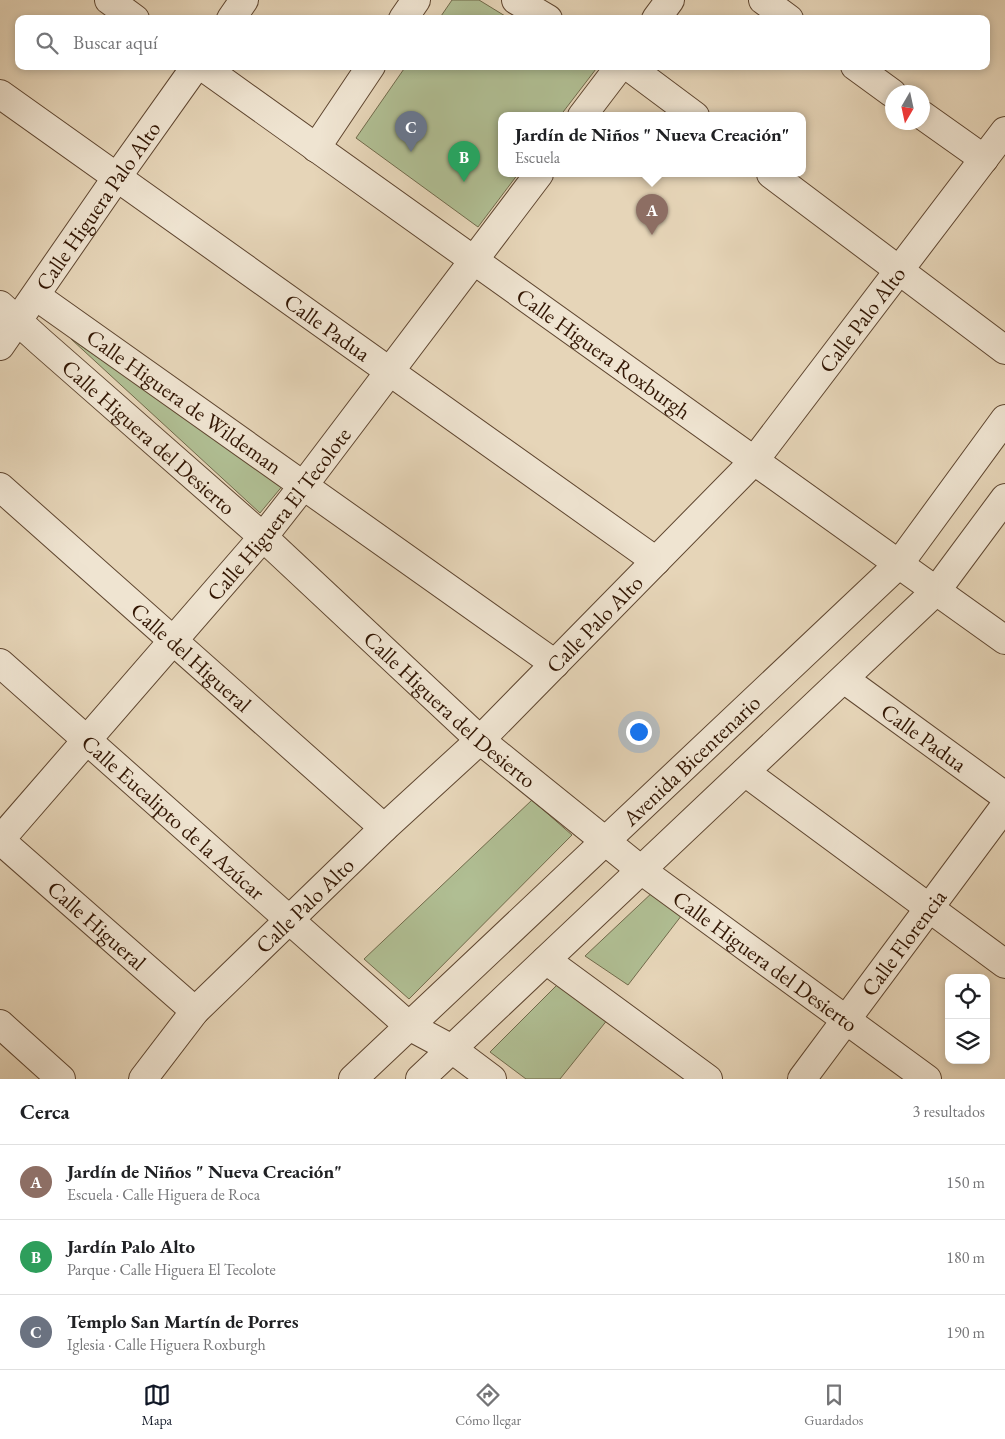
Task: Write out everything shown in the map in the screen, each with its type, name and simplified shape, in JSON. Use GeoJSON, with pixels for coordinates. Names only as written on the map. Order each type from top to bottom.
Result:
{"type":"FeatureCollection","features":[{"type":"Feature","properties":{"kind":"street"},"geometry":{"type":"LineString","coordinates":[[109,0],[130,15]]}},
{"type":"Feature","properties":{"kind":"street"},"geometry":{"type":"LineString","coordinates":[[233,15],[244,0]]}},
{"type":"Feature","properties":{"kind":"street"},"geometry":{"type":"LineString","coordinates":[[406,15],[416,0]]}},
{"type":"Feature","properties":{"kind":"street"},"geometry":{"type":"LineString","coordinates":[[516,0],[541,15]]}},
{"type":"Feature","properties":{"kind":"street"},"geometry":{"type":"LineString","coordinates":[[659,15],[670,0]]}},
{"type":"Feature","properties":{"kind":"street"},"geometry":{"type":"LineString","coordinates":[[763,0],[784,15]]}},
{"type":"Feature","properties":{"kind":"street","name":"Calle Higuera Palo Alto"},"geometry":{"type":"LineString","coordinates":[[0,346],[9,313],[36,296],[193,70]]}},
{"type":"Feature","properties":{"kind":"street","name":"Calle Higuera Roxburgh"},"geometry":{"type":"LineString","coordinates":[[208,70],[1005,640]]}},
{"type":"Feature","properties":{"kind":"street"},"geometry":{"type":"LineString","coordinates":[[316,148],[368,70]]}},
{"type":"Feature","properties":{"kind":"street"},"geometry":{"type":"LineString","coordinates":[[585,112],[617,70]]}},
{"type":"Feature","properties":{"kind":"street"},"geometry":{"type":"LineString","coordinates":[[633,70],[690,112]]}},
{"type":"Feature","properties":{"kind":"street"},"geometry":{"type":"LineString","coordinates":[[860,70],[885,88]]}},
{"type":"Feature","properties":{"kind":"street","name":"Calle Padua"},"geometry":{"type":"LineString","coordinates":[[0,94],[656,561]]}},
{"type":"Feature","properties":{"kind":"street"},"geometry":{"type":"LineString","coordinates":[[930,121],[984,159]]}},
{"type":"Feature","properties":{"kind":"street","name":"Calle Palo Alto"},"geometry":{"type":"LineString","coordinates":[[143,1079],[194,1011],[384,828],[480,740],[754,461],[1005,131]]}},
{"type":"Feature","properties":{"kind":"street","name":"Calle Higuera El Tecolote"},"geometry":{"type":"LineString","coordinates":[[0,840],[263,537],[537,177]]}},
{"type":"Feature","properties":{"kind":"street"},"geometry":{"type":"LineString","coordinates":[[775,177],[1005,350]]}},
{"type":"Feature","properties":{"kind":"street","name":"Calle Higuera de Wildeman"},"geometry":{"type":"LineString","coordinates":[[36,296],[555,664]]}},
{"type":"Feature","properties":{"kind":"street","name":"Calle Higuera del Desierto"},"geometry":{"type":"LineString","coordinates":[[9,313],[263,537],[480,740],[641,870],[927,1079]]}},
{"type":"Feature","properties":{"kind":"street","name":"Avenida Bicentenario"},"geometry":{"type":"LineString","coordinates":[[353,1079],[899,564],[1005,419]]}},
{"type":"Feature","properties":{"kind":"street","name":"Calle del Higueral"},"geometry":{"type":"LineString","coordinates":[[0,487],[384,828]]}},
{"type":"Feature","properties":{"kind":"street","name":"Avenida Bicentenario"},"geometry":{"type":"LineString","coordinates":[[420,1079],[936,591],[1005,498]]}},
{"type":"Feature","properties":{"kind":"street","name":"Calle Eucalipto de la Azúcar"},"geometry":{"type":"LineString","coordinates":[[0,663],[409,1026],[452,1048],[492,1079]]}},
{"type":"Feature","properties":{"kind":"street","name":"Calle Padua"},"geometry":{"type":"LineString","coordinates":[[844,679],[1005,796]]}},
{"type":"Feature","properties":{"kind":"street"},"geometry":{"type":"LineString","coordinates":[[744,772],[1005,964]]}},
{"type":"Feature","properties":{"kind":"street","name":"Calle Florencia"},"geometry":{"type":"LineString","coordinates":[[802,1079],[1005,806]]}},
{"type":"Feature","properties":{"kind":"street","name":"Calle Higueral"},"geometry":{"type":"LineString","coordinates":[[0,840],[194,1011]]}},
{"type":"Feature","properties":{"kind":"street"},"geometry":{"type":"LineString","coordinates":[[546,960],[708,1079]]}},
{"type":"Feature","properties":{"kind":"street"},"geometry":{"type":"LineString","coordinates":[[0,1024],[61,1079]]}},
{"type":"Feature","properties":{"kind":"green space"},"geometry":{"type":"Polygon","coordinates":[[[452,0],[479,0],[503,15],[442,15],[452,0]]]}},
{"type":"Feature","properties":{"kind":"green space"},"geometry":{"type":"Polygon","coordinates":[[[403,70],[595,70],[563,112],[498,112],[498,177],[516,177],[478,227],[356,138],[403,70]]]}},
{"type":"Feature","properties":{"kind":"green space"},"geometry":{"type":"Polygon","coordinates":[[[71,339],[284,484],[260,513],[71,339]]]}},
{"type":"Feature","properties":{"kind":"green space"},"geometry":{"type":"Polygon","coordinates":[[[532,800],[572,835],[409,999],[364,959],[532,800]]]}},
{"type":"Feature","properties":{"kind":"green space"},"geometry":{"type":"Polygon","coordinates":[[[655,890],[685,911],[628,985],[585,956],[655,890]]]}},
{"type":"Feature","properties":{"kind":"green space"},"geometry":{"type":"Polygon","coordinates":[[[559,983],[608,1019],[560,1079],[526,1079],[490,1052],[559,983]]]}},
{"type":"Feature","properties":{"kind":"place","name":"Templo San Martín de Porres"},"geometry":{"type":"Point","coordinates":[411,152]}},
{"type":"Feature","properties":{"kind":"place","name":"Jardín Palo Alto"},"geometry":{"type":"Point","coordinates":[464,182]}},
{"type":"Feature","properties":{"kind":"place","name":"Jardín de Niños \" Nueva Creación\""},"geometry":{"type":"Point","coordinates":[652,235]}}]}
